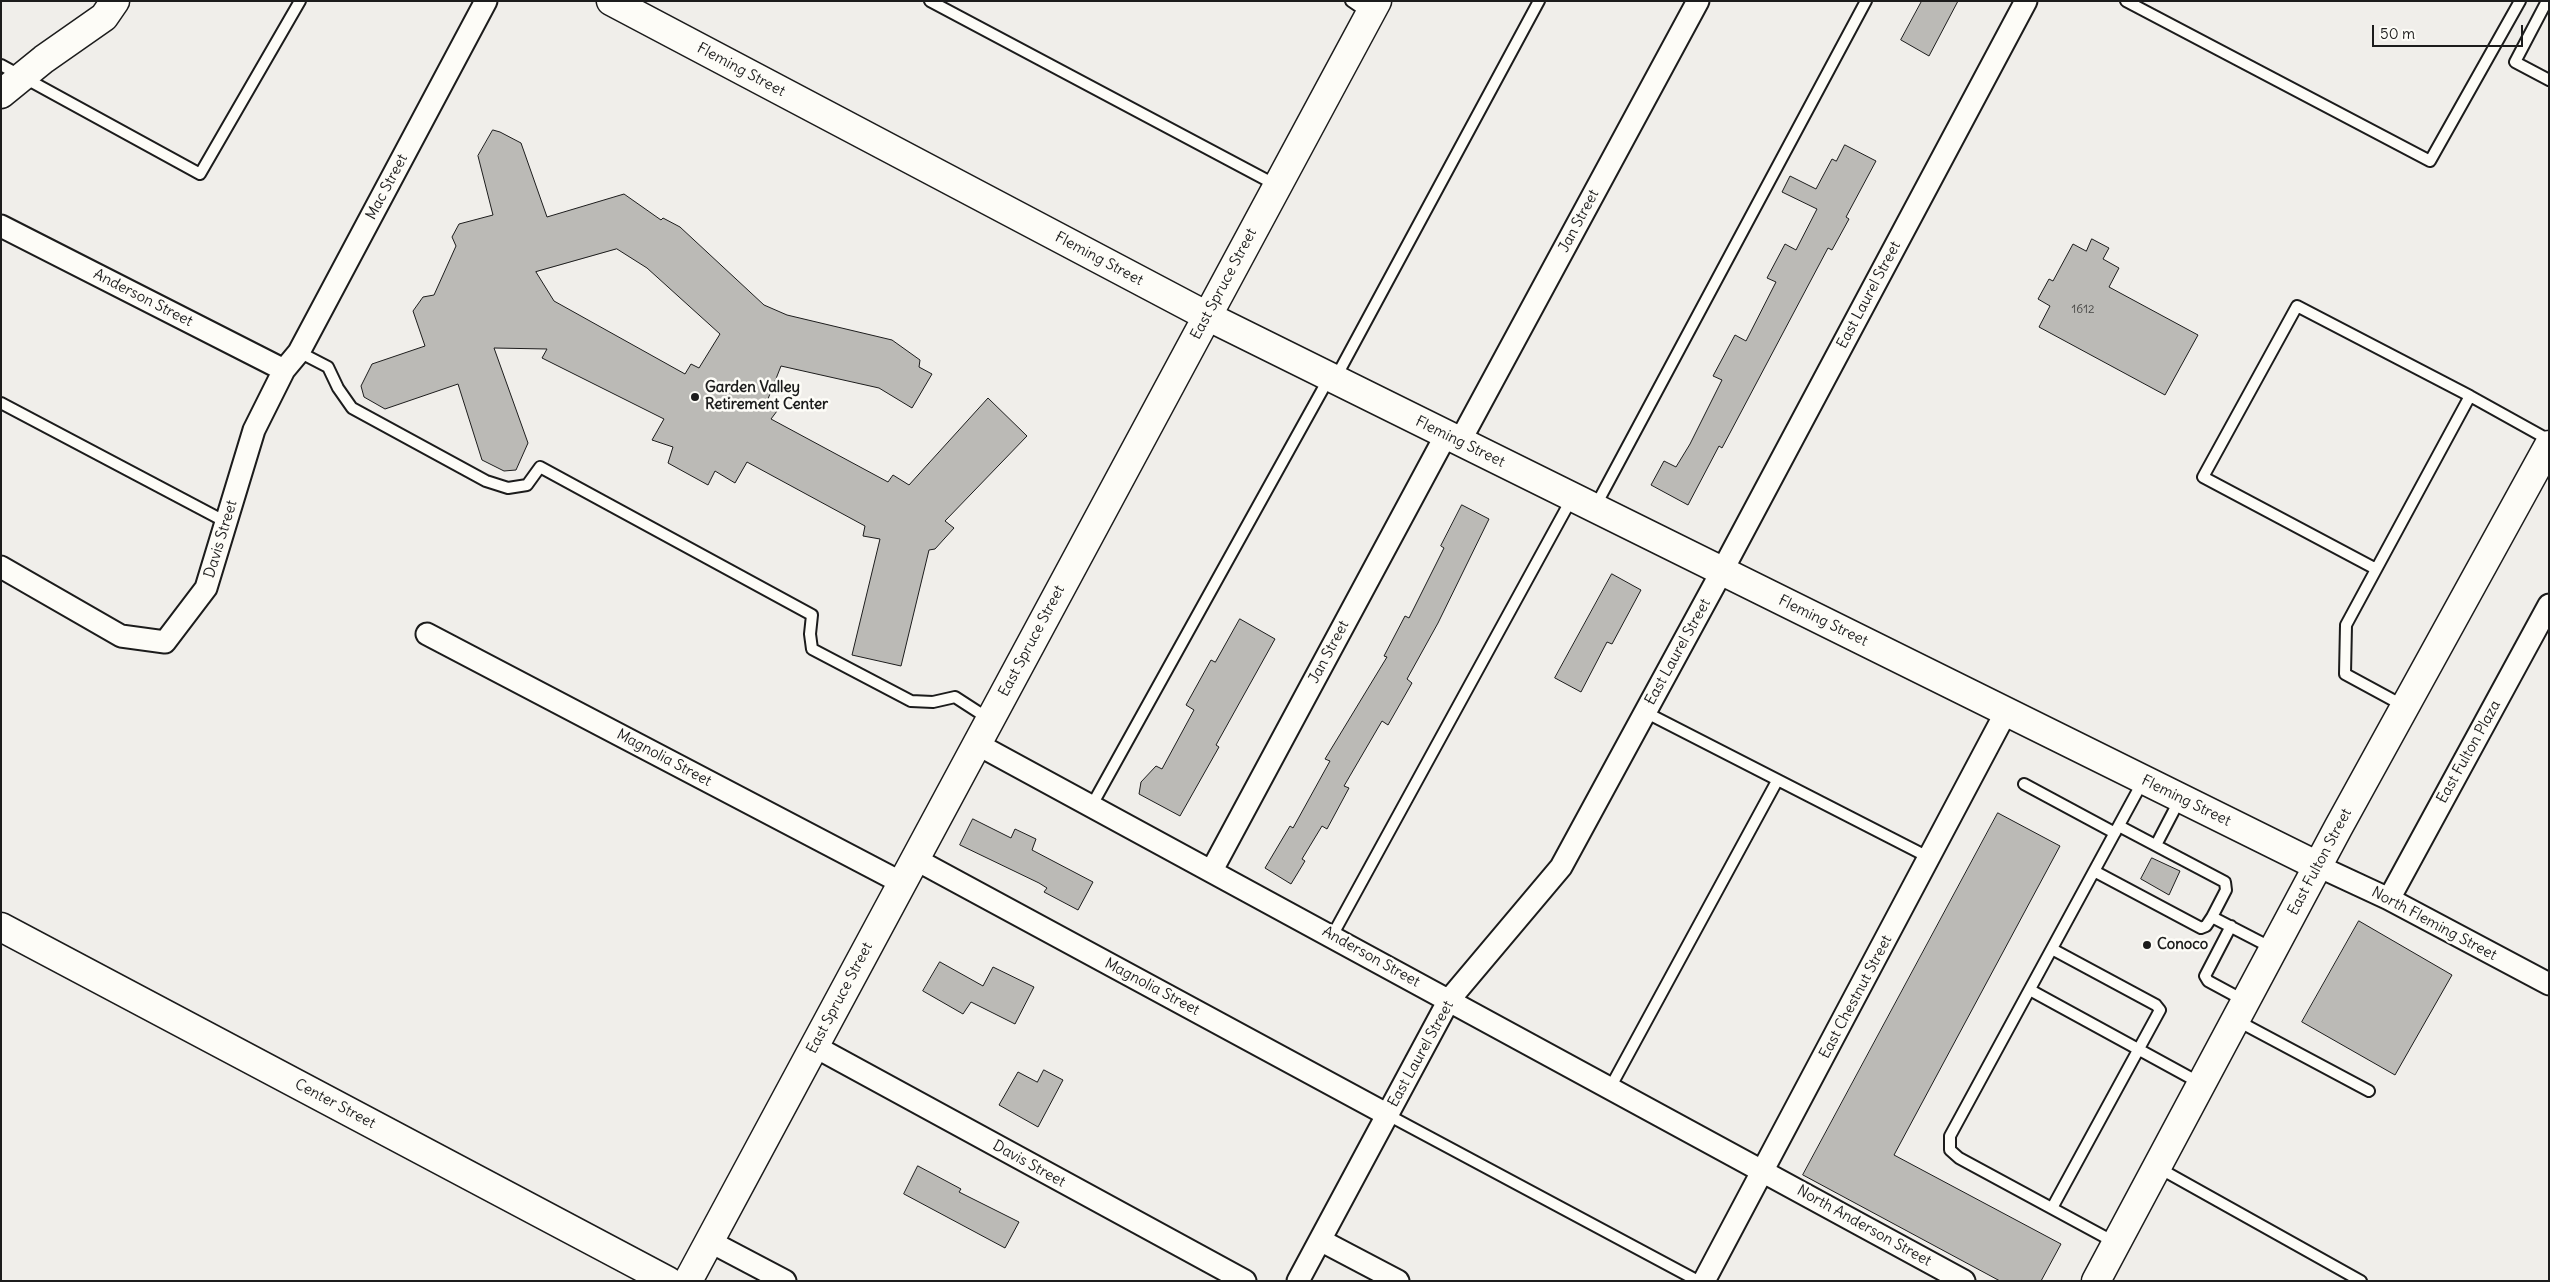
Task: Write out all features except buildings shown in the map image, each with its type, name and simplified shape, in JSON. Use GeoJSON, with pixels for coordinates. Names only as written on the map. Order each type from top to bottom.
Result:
{"type":"FeatureCollection","features":[{"type":"Feature","properties":{"kind":"street"},"geometry":{"type":"LineString","coordinates":[[1,94],[12,70],[104,17],[115,1]]}},
{"type":"Feature","properties":{"kind":"street","name":"Mac Street"},"geometry":{"type":"LineString","coordinates":[[284,370],[299,352],[486,1]]}},
{"type":"Feature","properties":{"kind":"street","name":"Fleming Street"},"geometry":{"type":"LineString","coordinates":[[611,1],[1207,316],[2318,866]]}},
{"type":"Feature","properties":{"kind":"street","name":"Jan Street"},"geometry":{"type":"LineString","coordinates":[[1212,870],[1698,1]]}},
{"type":"Feature","properties":{"kind":"street","name":"East Laurel Street"},"geometry":{"type":"LineString","coordinates":[[1298,1281],[1449,1000],[1561,866],[1722,572],[2026,1]]}},
{"type":"Feature","properties":{"kind":"street","name":"East Spruce Street"},"geometry":{"type":"LineString","coordinates":[[688,1281],[1277,186],[1366,6]]}},
{"type":"Feature","properties":{"kind":"street","name":"Anderson Street"},"geometry":{"type":"LineString","coordinates":[[1,226],[284,370]]}},
{"type":"Feature","properties":{"kind":"street","name":"Davis Street"},"geometry":{"type":"LineString","coordinates":[[1,567],[121,636],[165,642],[206,588],[254,430],[284,370]]}},
{"type":"Feature","properties":{"kind":"street","name":"East Fulton Street"},"geometry":{"type":"LineString","coordinates":[[2096,1281],[2273,949],[2549,445]]}},
{"type":"Feature","properties":{"kind":"street","name":"East Fulton Plaza"},"geometry":{"type":"LineString","coordinates":[[2389,898],[2549,605]]}},
{"type":"Feature","properties":{"kind":"street","name":"Magnolia Street"},"geometry":{"type":"LineString","coordinates":[[426,634],[902,883]]}},
{"type":"Feature","properties":{"kind":"street","name":"East Chestnut Street"},"geometry":{"type":"LineString","coordinates":[[1704,1281],[1764,1172],[2006,712]]}},
{"type":"Feature","properties":{"kind":"street","name":"Anderson Street"},"geometry":{"type":"LineString","coordinates":[[977,744],[1212,870],[1764,1172]]}},
{"type":"Feature","properties":{"kind":"street","name":"Magnolia Street"},"geometry":{"type":"LineString","coordinates":[[915,859],[1388,1114]]}},
{"type":"Feature","properties":{"kind":"street","name":"North Fleming Street"},"geometry":{"type":"LineString","coordinates":[[2318,866],[2389,898],[2549,984]]}},
{"type":"Feature","properties":{"kind":"street","name":"Center Street"},"geometry":{"type":"LineString","coordinates":[[1,926],[668,1281]]}},
{"type":"Feature","properties":{"kind":"street","name":"Davis Street"},"geometry":{"type":"LineString","coordinates":[[814,1046],[1245,1281]]}},
{"type":"Feature","properties":{"kind":"street","name":"North Anderson Street"},"geometry":{"type":"LineString","coordinates":[[1764,1172],[1964,1281]]}},
{"type":"Feature","properties":{"kind":"street"},"geometry":{"type":"LineString","coordinates":[[1320,1240],[1398,1281]]}},
{"type":"Feature","properties":{"kind":"street"},"geometry":{"type":"LineString","coordinates":[[709,1241],[785,1281]]}},
{"type":"Feature","properties":{"kind":"lane"},"geometry":{"type":"LineString","coordinates":[[12,70],[200,174],[300,1]]}},
{"type":"Feature","properties":{"kind":"lane"},"geometry":{"type":"LineString","coordinates":[[930,1],[1277,186]]}},
{"type":"Feature","properties":{"kind":"lane"},"geometry":{"type":"LineString","coordinates":[[1092,806],[1332,378],[1539,1]]}},
{"type":"Feature","properties":{"kind":"lane"},"geometry":{"type":"LineString","coordinates":[[1332,936],[1583,503],[1866,1]]}},
{"type":"Feature","properties":{"kind":"lane"},"geometry":{"type":"LineString","coordinates":[[2126,1],[2430,162],[2520,1]]}},
{"type":"Feature","properties":{"kind":"lane"},"geometry":{"type":"LineString","coordinates":[[2547,1],[2515,62],[2549,80]]}},
{"type":"Feature","properties":{"kind":"lane"},"geometry":{"type":"LineString","coordinates":[[2376,569],[2203,476],[2297,306],[2470,396],[2549,440]]}},
{"type":"Feature","properties":{"kind":"lane"},"geometry":{"type":"LineString","coordinates":[[299,352],[328,367],[338,388],[352,408],[486,481],[508,488],[527,485],[540,468],[812,615],[812,649],[911,702],[933,702],[955,697],[990,719]]}},
{"type":"Feature","properties":{"kind":"lane"},"geometry":{"type":"LineString","coordinates":[[2405,707],[2345,674],[2346,624],[2470,396]]}},
{"type":"Feature","properties":{"kind":"lane"},"geometry":{"type":"LineString","coordinates":[[1,403],[226,522]]}},
{"type":"Feature","properties":{"kind":"lane"},"geometry":{"type":"LineString","coordinates":[[1645,712],[1776,781],[1930,858]]}},
{"type":"Feature","properties":{"kind":"lane"},"geometry":{"type":"LineString","coordinates":[[2116,1243],[1959,1158],[1950,1150],[1950,1136],[2144,780]]}},
{"type":"Feature","properties":{"kind":"lane"},"geometry":{"type":"LineString","coordinates":[[1610,1088],[1776,781]]}},
{"type":"Feature","properties":{"kind":"lane"},"geometry":{"type":"LineString","coordinates":[[2024,784],[2117,830],[2156,845],[2225,882],[2226,890],[2212,917],[2206,926],[2201,928],[2094,871]]}},
{"type":"Feature","properties":{"kind":"lane"},"geometry":{"type":"LineString","coordinates":[[2156,845],[2180,798]]}},
{"type":"Feature","properties":{"kind":"lane"},"geometry":{"type":"LineString","coordinates":[[2212,917],[2273,949]]}},
{"type":"Feature","properties":{"kind":"lane"},"geometry":{"type":"LineString","coordinates":[[2230,926],[2205,976],[2208,981],[2240,1010],[2369,1091]]}},
{"type":"Feature","properties":{"kind":"lane"},"geometry":{"type":"LineString","coordinates":[[2052,949],[2158,1007],[2160,1010],[2052,1208]]}},
{"type":"Feature","properties":{"kind":"lane"},"geometry":{"type":"LineString","coordinates":[[2030,990],[2201,1083]]}},
{"type":"Feature","properties":{"kind":"lane"},"geometry":{"type":"LineString","coordinates":[[1388,1114],[1698,1281]]}},
{"type":"Feature","properties":{"kind":"lane"},"geometry":{"type":"LineString","coordinates":[[2157,1167],[2361,1281]]}},
{"type":"Feature","properties":{"kind":"place","name":"Garden Valley Retirement Center"},"geometry":{"type":"Point","coordinates":[695,397]}},
{"type":"Feature","properties":{"kind":"place","name":"Conoco"},"geometry":{"type":"Point","coordinates":[2147,945]}}]}
